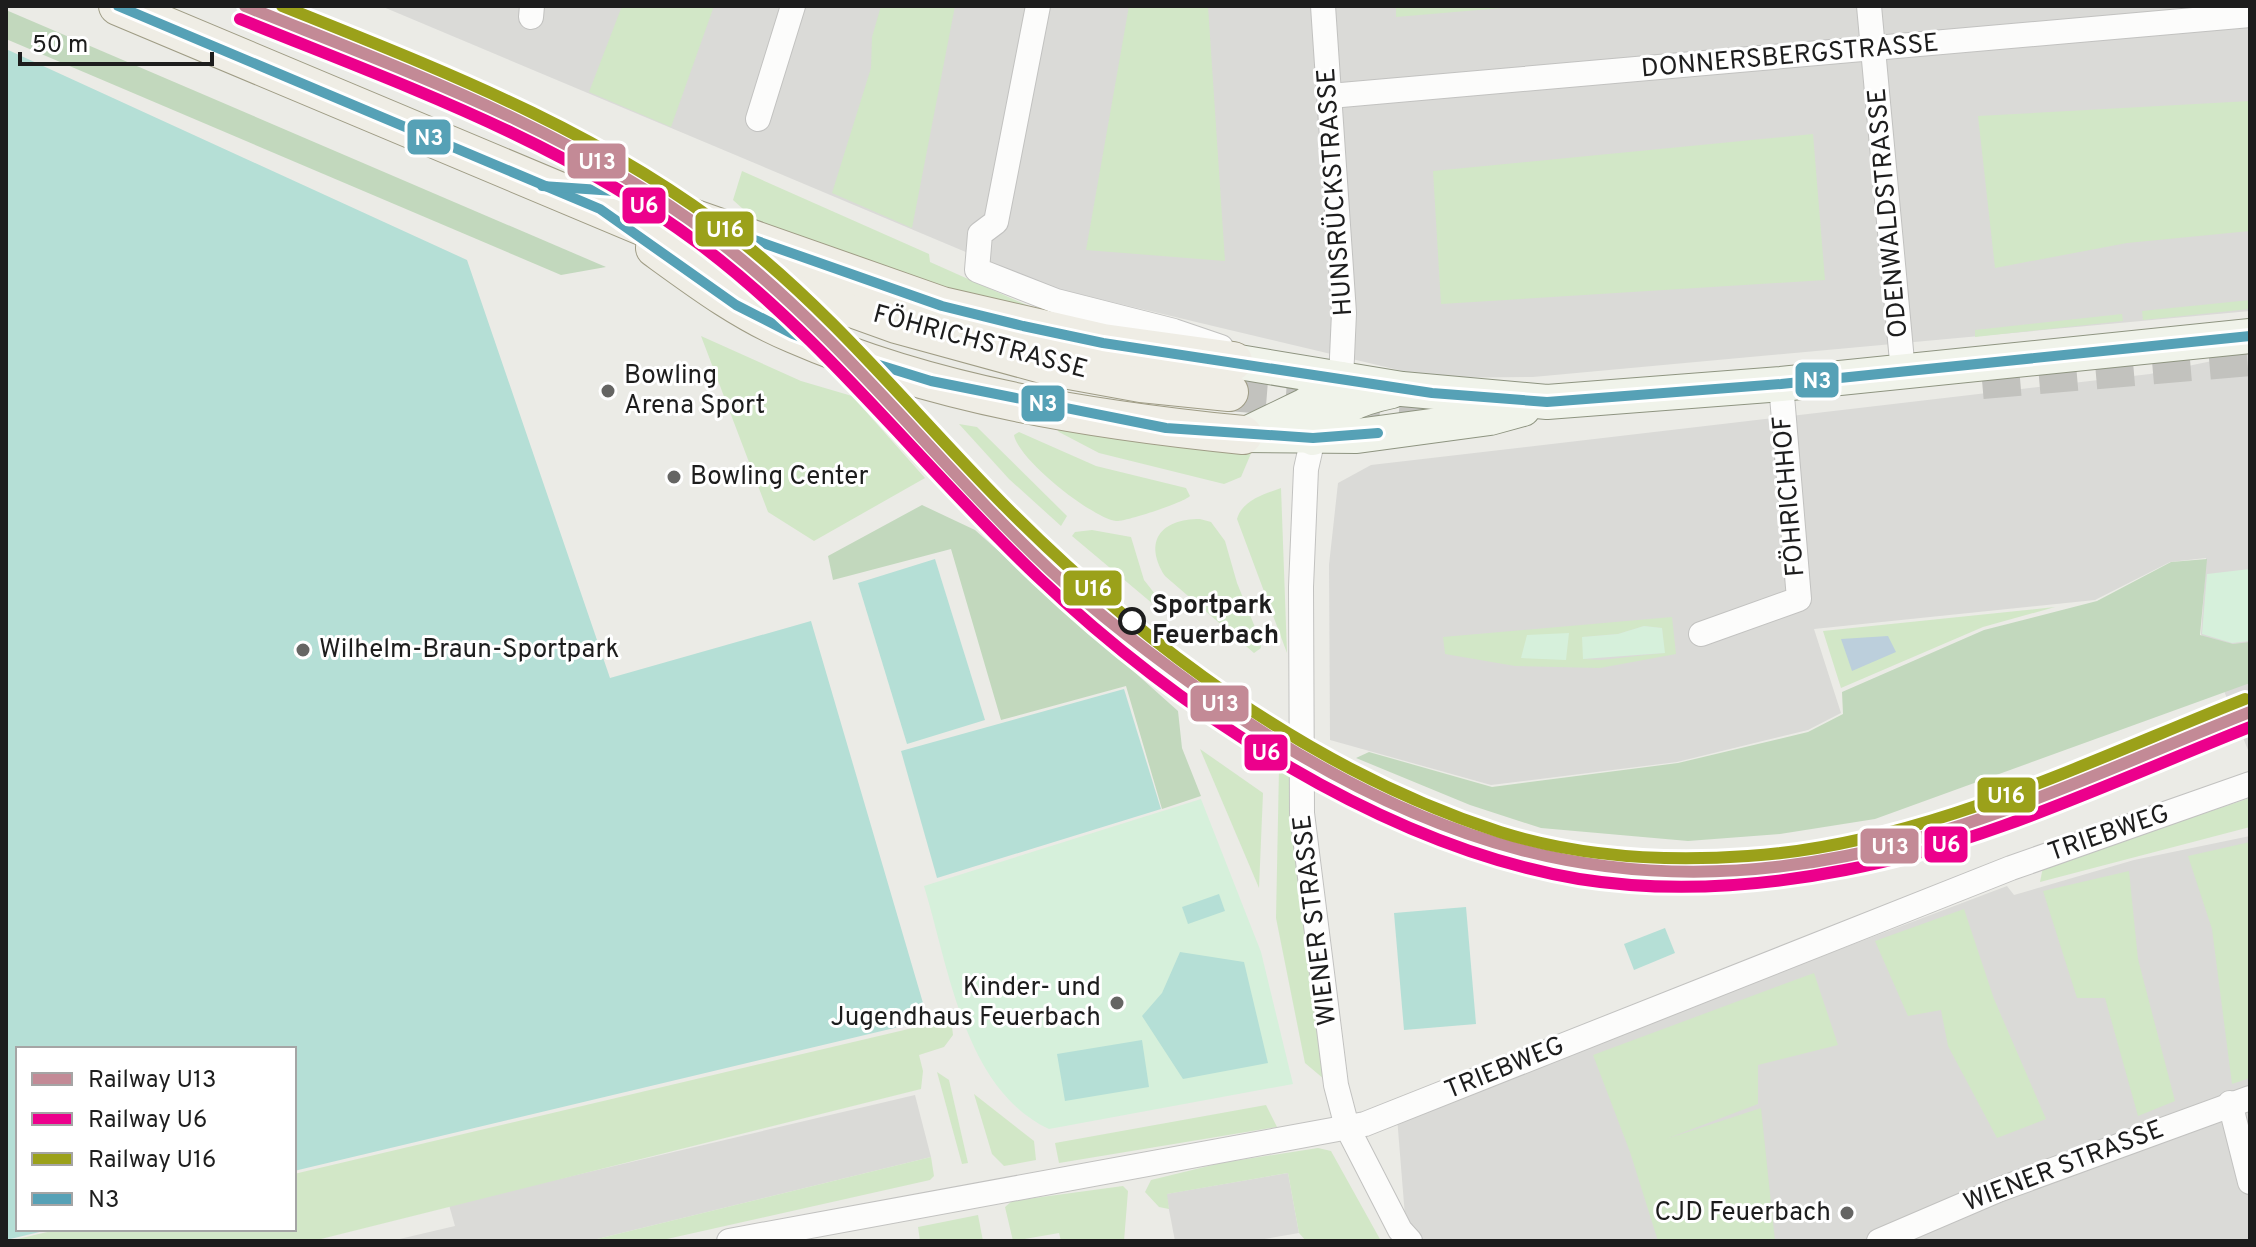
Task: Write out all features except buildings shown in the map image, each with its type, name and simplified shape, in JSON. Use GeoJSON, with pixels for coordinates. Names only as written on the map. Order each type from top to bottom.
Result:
{"type":"FeatureCollection","features":[{"type":"Feature","properties":{"kind":"main road","name":"FÖHRICHSTRASSE"},"geometry":{"type":"LineString","coordinates":[[118,6],[749,271],[970,346],[1053,367],[1141,383],[1231,377],[1276,368],[1350,388],[1402,389],[1547,402],[1781,384],[2250,336]]}},
{"type":"Feature","properties":{"kind":"main road"},"geometry":{"type":"LineString","coordinates":[[542,186],[615,191],[942,306],[1103,343],[1231,377]]}},
{"type":"Feature","properties":{"kind":"main road"},"geometry":{"type":"LineString","coordinates":[[600,209],[736,305],[793,334],[931,381],[1087,415],[1243,435],[1350,388]]}},
{"type":"Feature","properties":{"kind":"main road"},"geometry":{"type":"LineString","coordinates":[[1276,368],[1306,405],[1313,422],[1313,438]]}},
{"type":"Feature","properties":{"kind":"main road"},"geometry":{"type":"LineString","coordinates":[[1350,388],[1400,430]]}},
{"type":"Feature","properties":{"kind":"main road"},"geometry":{"type":"LineString","coordinates":[[1313,438],[1350,388]]}},
{"type":"Feature","properties":{"kind":"main road","name":"FÖHRICHSTRASSE"},"geometry":{"type":"LineString","coordinates":[[1243,435],[1313,438],[1400,430],[1490,418],[1547,402]]}},
{"type":"Feature","properties":{"kind":"street"},"geometry":{"type":"LineString","coordinates":[[758,119],[793,6]]}},
{"type":"Feature","properties":{"kind":"street"},"geometry":{"type":"LineString","coordinates":[[1038,6],[996,222],[980,234],[977,270],[1056,301],[1212,342],[1224,348],[1231,377]]}},
{"type":"Feature","properties":{"kind":"street","name":"HUNSRÜCKSTRASSE"},"geometry":{"type":"LineString","coordinates":[[1323,6],[1350,388]]}},
{"type":"Feature","properties":{"kind":"street","name":"ODENWALDSTRASSE"},"geometry":{"type":"LineString","coordinates":[[1869,6],[1903,372]]}},
{"type":"Feature","properties":{"kind":"street","name":"DONNERSBERGSTRASSE"},"geometry":{"type":"LineString","coordinates":[[1330,96],[2250,15]]}},
{"type":"Feature","properties":{"kind":"street","name":"FÖHRICHHOF"},"geometry":{"type":"LineString","coordinates":[[1701,634],[1799,599],[1781,384]]}},
{"type":"Feature","properties":{"kind":"street","name":"WIENER STRASSE"},"geometry":{"type":"LineString","coordinates":[[1313,438],[1306,469],[1301,587],[1302,813],[1336,1085],[1347,1127],[1400,1230],[1410,1241]]}},
{"type":"Feature","properties":{"kind":"street","name":"TRIEBWEG"},"geometry":{"type":"LineString","coordinates":[[729,1241],[1347,1127],[1391,1115],[2011,868],[2250,784]]}},
{"type":"Feature","properties":{"kind":"street"},"geometry":{"type":"LineString","coordinates":[[2240,1101],[2250,1182]]}},
{"type":"Feature","properties":{"kind":"street","name":"WIENER STRASSE"},"geometry":{"type":"LineString","coordinates":[[1879,1241],[1998,1190],[2240,1101]]}},
{"type":"Feature","properties":{"kind":"shaded area"},"geometry":{"type":"Polygon","coordinates":[[[381,6],[2250,6],[2250,311],[1533,377],[1432,378],[1049,287],[381,6]]]}},
{"type":"Feature","properties":{"kind":"shaded area","name":"Wilhelm-Braun-Sportpark"},"geometry":{"type":"Polygon","coordinates":[[[6,49],[467,260],[610,678],[811,621],[928,1020],[296,1171],[296,1047],[16,1047],[16,1231],[44,1231],[6,1240],[6,49]]]}},
{"type":"Feature","properties":{"kind":"shaded area"},"geometry":{"type":"Polygon","coordinates":[[[2250,353],[2250,755],[2201,634],[2206,558],[2170,562],[2095,600],[1814,629],[1841,713],[1808,730],[1677,762],[1491,785],[1330,740],[1329,565],[1338,483],[1371,465],[2150,374],[2250,353]]]}},
{"type":"Feature","properties":{"kind":"shaded area"},"geometry":{"type":"Polygon","coordinates":[[[935,559],[985,720],[907,744],[858,583],[935,559]]]}},
{"type":"Feature","properties":{"kind":"shaded area"},"geometry":{"type":"Polygon","coordinates":[[[1888,636],[1896,652],[1852,671],[1841,639],[1888,636]]]}},
{"type":"Feature","properties":{"kind":"shaded area"},"geometry":{"type":"Polygon","coordinates":[[[1124,689],[1161,809],[937,878],[901,751],[1124,689]]]}},
{"type":"Feature","properties":{"kind":"shaded area"},"geometry":{"type":"Polygon","coordinates":[[[2250,836],[2250,1241],[1407,1241],[1397,1117],[2007,886],[2014,895],[2134,860],[2250,836]]]}},
{"type":"Feature","properties":{"kind":"shaded area"},"geometry":{"type":"Polygon","coordinates":[[[1219,894],[1225,911],[1188,924],[1182,907],[1219,894]]]}},
{"type":"Feature","properties":{"kind":"shaded area"},"geometry":{"type":"Polygon","coordinates":[[[1466,907],[1476,1024],[1404,1030],[1394,913],[1466,907]]]}},
{"type":"Feature","properties":{"kind":"shaded area"},"geometry":{"type":"Polygon","coordinates":[[[1665,928],[1675,953],[1634,970],[1624,944],[1665,928]]]}},
{"type":"Feature","properties":{"kind":"shaded area"},"geometry":{"type":"Polygon","coordinates":[[[1180,952],[1244,962],[1268,1063],[1183,1079],[1142,1016],[1162,993],[1180,952]]]}},
{"type":"Feature","properties":{"kind":"shaded area"},"geometry":{"type":"Polygon","coordinates":[[[1142,1040],[1149,1087],[1065,1101],[1057,1054],[1142,1040]]]}},
{"type":"Feature","properties":{"kind":"shaded area"},"geometry":{"type":"Polygon","coordinates":[[[915,1095],[931,1157],[589,1241],[391,1241],[455,1226],[449,1205],[915,1095]]]}},
{"type":"Feature","properties":{"kind":"shaded area"},"geometry":{"type":"Polygon","coordinates":[[[1288,1173],[1299,1233],[1253,1241],[1175,1241],[1166,1194],[1288,1173]]]}},
{"type":"Feature","properties":{"kind":"green space"},"geometry":{"type":"Polygon","coordinates":[[[622,6],[714,6],[671,127],[589,92],[622,6]]]}},
{"type":"Feature","properties":{"kind":"green space"},"geometry":{"type":"Polygon","coordinates":[[[881,6],[955,6],[912,228],[832,193],[871,68],[872,37],[881,6]]]}},
{"type":"Feature","properties":{"kind":"green space"},"geometry":{"type":"Polygon","coordinates":[[[1129,6],[1208,6],[1225,261],[1086,250],[1129,6]]]}},
{"type":"Feature","properties":{"kind":"green space"},"geometry":{"type":"Polygon","coordinates":[[[1396,6],[1525,6],[1396,17],[1396,6]]]}},
{"type":"Feature","properties":{"kind":"green space"},"geometry":{"type":"Polygon","coordinates":[[[6,10],[606,267],[561,275],[6,39],[6,10]]]}},
{"type":"Feature","properties":{"kind":"green space"},"geometry":{"type":"Polygon","coordinates":[[[2250,101],[2250,231],[2127,243],[1995,268],[1978,116],[2250,101]]]}},
{"type":"Feature","properties":{"kind":"green space"},"geometry":{"type":"Polygon","coordinates":[[[1813,134],[1825,280],[1441,304],[1433,171],[1813,134]]]}},
{"type":"Feature","properties":{"kind":"green space"},"geometry":{"type":"Polygon","coordinates":[[[742,171],[929,254],[930,262],[1049,315],[1047,322],[762,226],[733,200],[742,171]]]}},
{"type":"Feature","properties":{"kind":"green space"},"geometry":{"type":"Polygon","coordinates":[[[2250,300],[2250,309],[2143,320],[2142,311],[2250,300]]]}},
{"type":"Feature","properties":{"kind":"green space"},"geometry":{"type":"Polygon","coordinates":[[[2122,314],[2123,321],[1975,337],[1975,330],[2122,314]]]}},
{"type":"Feature","properties":{"kind":"green space"},"geometry":{"type":"Polygon","coordinates":[[[701,336],[801,381],[852,396],[925,478],[814,541],[768,512],[701,336]]]}},
{"type":"Feature","properties":{"kind":"green space"},"geometry":{"type":"Polygon","coordinates":[[[1047,418],[1252,451],[1241,477],[1224,484],[1099,453],[1059,432],[1047,418]]]}},
{"type":"Feature","properties":{"kind":"green space"},"geometry":{"type":"Polygon","coordinates":[[[959,424],[977,427],[1067,516],[1061,526],[1009,479],[959,424]]]}},
{"type":"Feature","properties":{"kind":"green space"},"geometry":{"type":"Polygon","coordinates":[[[1019,432],[1096,466],[1186,488],[1190,496],[1131,518],[1116,521],[1105,517],[1074,499],[1042,472],[1019,445],[1014,435],[1019,432]]]}},
{"type":"Feature","properties":{"kind":"green space"},"geometry":{"type":"Polygon","coordinates":[[[1281,488],[1287,653],[1237,519],[1249,502],[1281,488]]]}},
{"type":"Feature","properties":{"kind":"green space"},"geometry":{"type":"Polygon","coordinates":[[[922,505],[975,530],[1178,711],[1182,748],[1201,796],[1162,809],[1126,686],[1001,720],[951,549],[833,580],[828,556],[922,505]]]}},
{"type":"Feature","properties":{"kind":"green space"},"geometry":{"type":"Polygon","coordinates":[[[1200,519],[1211,522],[1225,541],[1237,583],[1261,642],[1261,648],[1254,653],[1165,576],[1159,564],[1156,543],[1160,534],[1175,523],[1200,519]]]}},
{"type":"Feature","properties":{"kind":"green space"},"geometry":{"type":"Polygon","coordinates":[[[1092,530],[1131,537],[1144,580],[1162,603],[1159,609],[1072,536],[1075,532],[1092,530]]]}},
{"type":"Feature","properties":{"kind":"green space"},"geometry":{"type":"Polygon","coordinates":[[[2207,559],[2200,635],[2233,644],[2250,642],[2250,683],[1875,819],[1780,834],[1688,841],[1541,828],[1470,805],[1356,758],[1369,752],[1492,787],[1678,763],[1808,732],[1843,714],[1842,692],[1984,630],[2097,601],[2171,562],[2207,559]]]}},
{"type":"Feature","properties":{"kind":"green space"},"geometry":{"type":"Polygon","coordinates":[[[2250,569],[2250,641],[2232,643],[2202,634],[2207,574],[2250,569]]]}},
{"type":"Feature","properties":{"kind":"green space"},"geometry":{"type":"Polygon","coordinates":[[[2055,607],[1983,627],[1841,688],[1823,631],[2055,607]]]}},
{"type":"Feature","properties":{"kind":"green space"},"geometry":{"type":"Polygon","coordinates":[[[1672,617],[1676,654],[1600,668],[1515,666],[1445,654],[1443,637],[1672,617]],[[1644,626],[1618,634],[1583,637],[1583,659],[1664,653],[1662,628],[1644,626]]]}},
{"type":"Feature","properties":{"kind":"green space"},"geometry":{"type":"Polygon","coordinates":[[[1644,626],[1662,628],[1665,653],[1583,659],[1582,637],[1618,634],[1644,626]]]}},
{"type":"Feature","properties":{"kind":"green space"},"geometry":{"type":"Polygon","coordinates":[[[1569,633],[1566,660],[1521,658],[1527,635],[1569,633]]]}},
{"type":"Feature","properties":{"kind":"green space"},"geometry":{"type":"Polygon","coordinates":[[[1200,749],[1263,793],[1259,888],[1200,749]]]}},
{"type":"Feature","properties":{"kind":"green space"},"geometry":{"type":"Polygon","coordinates":[[[1279,768],[1294,777],[1324,1079],[1305,1063],[1276,918],[1279,768]]]}},
{"type":"Feature","properties":{"kind":"green space"},"geometry":{"type":"Polygon","coordinates":[[[2250,798],[2250,827],[2040,882],[2043,867],[2250,798]]]}},
{"type":"Feature","properties":{"kind":"green space","name":"Kinder- und Jugendhaus Feuerbach"},"geometry":{"type":"Polygon","coordinates":[[[1201,799],[1261,952],[1293,1084],[1049,1129],[1020,1110],[997,1086],[979,1056],[952,988],[924,886],[1201,799]]]}},
{"type":"Feature","properties":{"kind":"green space"},"geometry":{"type":"Polygon","coordinates":[[[2250,842],[2250,1078],[2232,1084],[2212,929],[2188,856],[2250,842]]]}},
{"type":"Feature","properties":{"kind":"green space"},"geometry":{"type":"Polygon","coordinates":[[[2129,871],[2138,959],[2175,1101],[2138,1116],[2105,998],[2077,998],[2043,891],[2129,871]]]}},
{"type":"Feature","properties":{"kind":"green space"},"geometry":{"type":"Polygon","coordinates":[[[1964,909],[1994,999],[2046,1119],[1997,1138],[1948,1046],[1941,1010],[1908,1016],[1875,941],[1964,909]]]}},
{"type":"Feature","properties":{"kind":"green space"},"geometry":{"type":"Polygon","coordinates":[[[1814,973],[1838,1045],[1758,1065],[1758,1104],[1666,1139],[1761,1108],[1775,1241],[1658,1241],[1630,1152],[1593,1055],[1814,973]]]}},
{"type":"Feature","properties":{"kind":"green space"},"geometry":{"type":"Polygon","coordinates":[[[951,1019],[953,1035],[944,1047],[919,1055],[923,1071],[921,1089],[313,1241],[9,1241],[52,1231],[296,1231],[296,1174],[951,1019]]]}},
{"type":"Feature","properties":{"kind":"green space"},"geometry":{"type":"Polygon","coordinates":[[[937,1072],[949,1080],[968,1163],[962,1164],[937,1072]]]}},
{"type":"Feature","properties":{"kind":"green space"},"geometry":{"type":"Polygon","coordinates":[[[974,1094],[1034,1141],[1036,1160],[1004,1166],[992,1154],[974,1094]]]}},
{"type":"Feature","properties":{"kind":"green space"},"geometry":{"type":"Polygon","coordinates":[[[1266,1105],[1277,1127],[1059,1163],[1055,1143],[1266,1105]]]}},
{"type":"Feature","properties":{"kind":"green space"},"geometry":{"type":"Polygon","coordinates":[[[1318,1148],[1331,1151],[1381,1241],[1306,1241],[1299,1233],[1288,1173],[1167,1194],[1169,1209],[1159,1207],[1145,1192],[1151,1180],[1221,1163],[1318,1148]]]}},
{"type":"Feature","properties":{"kind":"green space"},"geometry":{"type":"Polygon","coordinates":[[[931,1157],[934,1176],[930,1180],[658,1241],[589,1241],[931,1157]]]}},
{"type":"Feature","properties":{"kind":"green space"},"geometry":{"type":"Polygon","coordinates":[[[1123,1186],[1128,1191],[1124,1241],[1061,1241],[1059,1233],[1013,1241],[1005,1207],[1012,1201],[1123,1186]]]}},
{"type":"Feature","properties":{"kind":"green space"},"geometry":{"type":"Polygon","coordinates":[[[978,1215],[983,1241],[920,1241],[918,1227],[978,1215]]]}},
{"type":"Feature","properties":{"kind":"tunnel"},"geometry":{"type":"LineString","coordinates":[[1982,380],[2250,357]]}},
{"type":"Feature","properties":{"kind":"tunnel"},"geometry":{"type":"LineString","coordinates":[[1229,392],[1466,411]]}},
{"type":"Feature","properties":{"kind":"rail line","name":"U13"},"geometry":{"type":"LineString","coordinates":[[245,6],[486,106],[603,164],[658,198],[758,273],[802,314],[1008,529],[1113,624],[1223,706],[1296,753],[1370,793],[1444,825],[1519,849],[1596,865],[1676,872],[1759,869],[1846,856],[1950,829],[2051,793],[2250,712]]}},
{"type":"Feature","properties":{"kind":"rail line","name":"U16"},"geometry":{"type":"LineString","coordinates":[[282,6],[518,106],[575,134],[685,200],[737,238],[807,299],[1055,555],[1170,653],[1296,738],[1362,775],[1430,806],[1500,832],[1561,847],[1655,858],[1748,856],[1813,849],[1876,836],[2002,797],[2245,699]]}},
{"type":"Feature","properties":{"kind":"rail line","name":"U6"},"geometry":{"type":"LineString","coordinates":[[240,19],[476,116],[591,174],[645,206],[698,243],[789,320],[1038,577],[1155,676],[1220,723],[1288,766],[1359,805],[1432,837],[1505,862],[1579,879],[1679,887],[1779,881],[1897,859],[1949,844],[2050,808],[2250,727]]}},
{"type":"Feature","properties":{"kind":"transit line","name":"N3"},"geometry":{"type":"LineString","coordinates":[[118,6],[600,209],[736,305],[793,334],[863,360],[931,381],[1166,428],[1313,438],[1378,433]]}},
{"type":"Feature","properties":{"kind":"transit line","name":"N3"},"geometry":{"type":"LineString","coordinates":[[542,186],[615,191],[942,306],[1023,326],[1103,343],[1432,393],[1547,402],[1781,384],[2250,336]]}},
{"type":"Feature","properties":{"kind":"place","name":"Bowling Arena Sport"},"geometry":{"type":"Point","coordinates":[608,391]}},
{"type":"Feature","properties":{"kind":"place","name":"Bowling Center"},"geometry":{"type":"Point","coordinates":[674,477]}},
{"type":"Feature","properties":{"kind":"place","name":"Sportpark Feuerbach"},"geometry":{"type":"Point","coordinates":[1132,621]}},
{"type":"Feature","properties":{"kind":"place","name":"Wilhelm-Braun-Sportpark"},"geometry":{"type":"Point","coordinates":[303,650]}},
{"type":"Feature","properties":{"kind":"place","name":"Kinder- und Jugendhaus Feuerbach"},"geometry":{"type":"Point","coordinates":[1117,1003]}},
{"type":"Feature","properties":{"kind":"place","name":"CJD Feuerbach"},"geometry":{"type":"Point","coordinates":[1847,1213]}}]}
